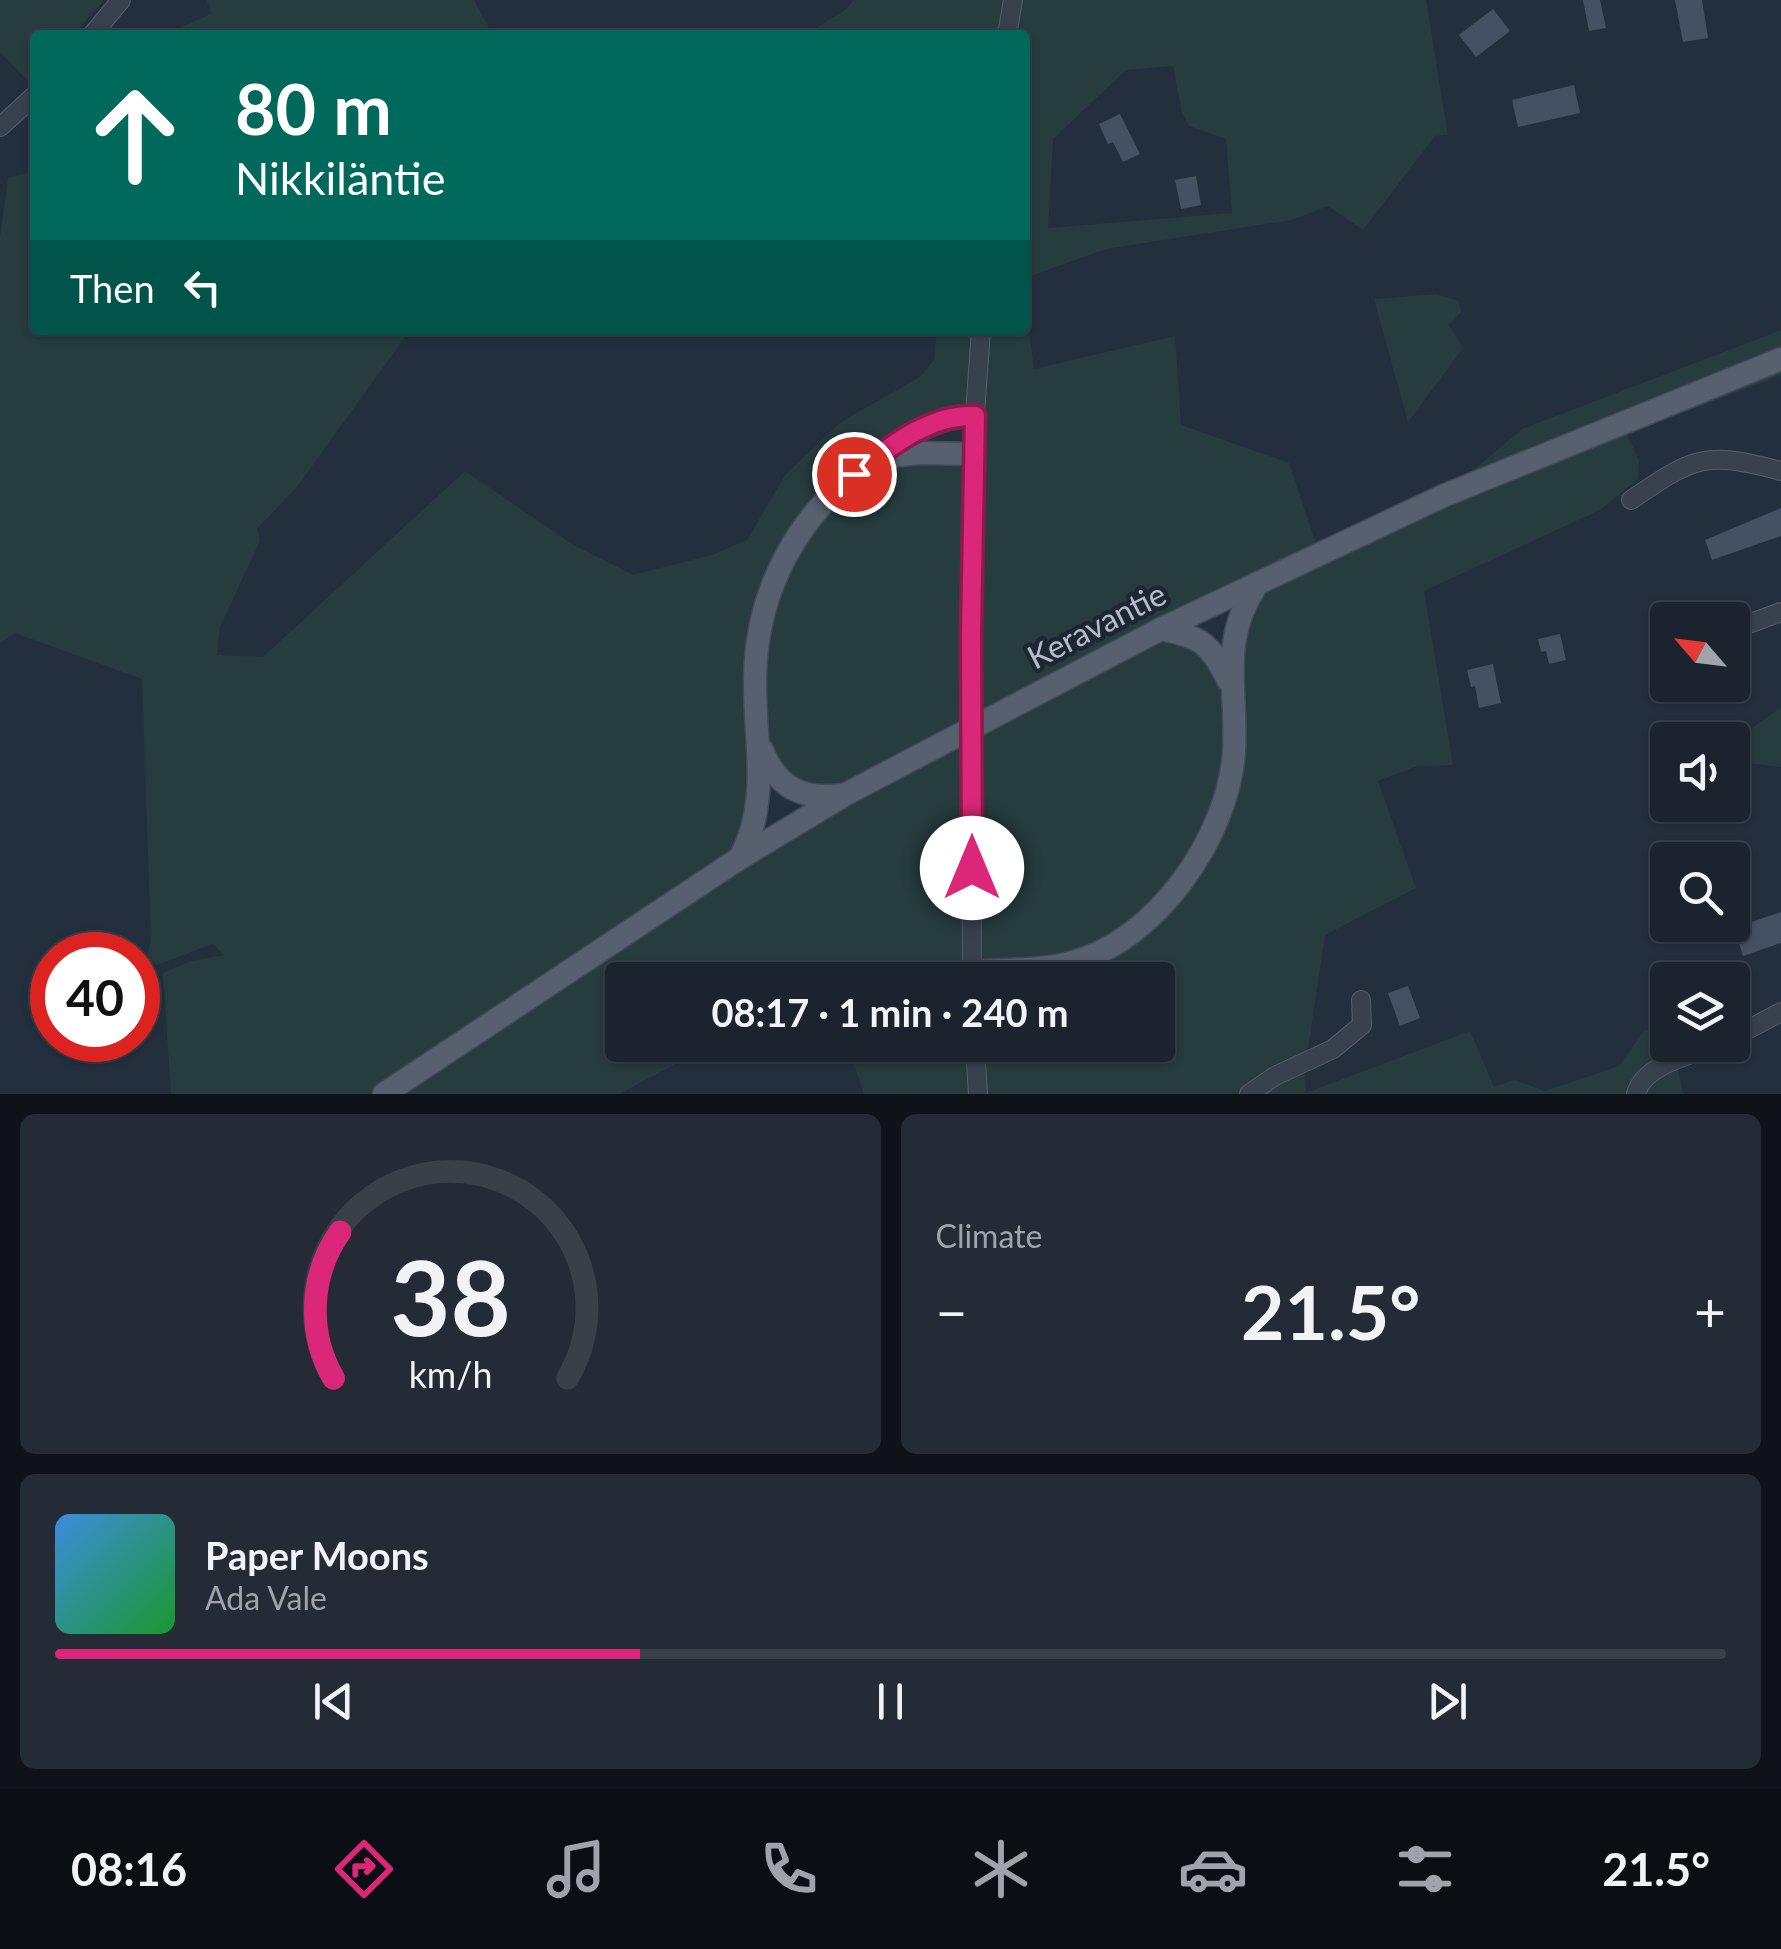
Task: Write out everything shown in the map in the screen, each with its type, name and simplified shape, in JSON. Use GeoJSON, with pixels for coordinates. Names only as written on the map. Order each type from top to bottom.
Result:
{"type":"FeatureCollection","features":[{"type":"Feature","properties":{"kind":"main road","name":"Keravantie"},"geometry":{"type":"LineString","coordinates":[[384,1094],[740,858],[846,794],[1260,580],[1443,496],[1781,358]]}},
{"type":"Feature","properties":{"kind":"main road"},"geometry":{"type":"LineString","coordinates":[[740,858],[754,826],[761,767],[755,679],[758,646],[771,586],[784,555],[827,498],[874,459],[940,420],[953,415],[975,416]]}},
{"type":"Feature","properties":{"kind":"main road"},"geometry":{"type":"LineString","coordinates":[[874,459],[902,454],[972,454]]}},
{"type":"Feature","properties":{"kind":"main road"},"geometry":{"type":"LineString","coordinates":[[1075,962],[1125,937],[1155,912],[1184,879],[1210,837],[1234,754],[1233,635],[1241,610],[1260,580]]}},
{"type":"Feature","properties":{"kind":"main road"},"geometry":{"type":"LineString","coordinates":[[1160,629],[1199,639],[1214,652],[1231,686]]}},
{"type":"Feature","properties":{"kind":"main road"},"geometry":{"type":"LineString","coordinates":[[759,744],[766,762],[794,790],[818,798],[846,794]]}},
{"type":"Feature","properties":{"kind":"street"},"geometry":{"type":"LineString","coordinates":[[96,30],[121,0]]}},
{"type":"Feature","properties":{"kind":"street"},"geometry":{"type":"LineString","coordinates":[[1009,30],[1013,0]]}},
{"type":"Feature","properties":{"kind":"street"},"geometry":{"type":"LineString","coordinates":[[0,127],[30,100]]}},
{"type":"Feature","properties":{"kind":"street"},"geometry":{"type":"LineString","coordinates":[[972,962],[972,454],[981,335]]}},
{"type":"Feature","properties":{"kind":"street"},"geometry":{"type":"LineString","coordinates":[[1632,500],[1682,466],[1698,462],[1734,458],[1781,470]]}},
{"type":"Feature","properties":{"kind":"street"},"geometry":{"type":"LineString","coordinates":[[1750,623],[1781,612]]}},
{"type":"Feature","properties":{"kind":"street"},"geometry":{"type":"LineString","coordinates":[[1249,1094],[1275,1076],[1333,1049],[1362,1025],[1361,1000]]}},
{"type":"Feature","properties":{"kind":"street"},"geometry":{"type":"LineString","coordinates":[[1750,1028],[1781,1012]]}},
{"type":"Feature","properties":{"kind":"street"},"geometry":{"type":"LineString","coordinates":[[976,1062],[978,1094]]}},
{"type":"Feature","properties":{"kind":"street"},"geometry":{"type":"LineString","coordinates":[[1636,1094],[1638,1086],[1670,1062]]}},
{"type":"Feature","properties":{"kind":"green space"},"geometry":{"type":"Polygon","coordinates":[[[0,0],[104,0],[77,30],[30,30],[30,83],[0,52],[0,0]]]}},
{"type":"Feature","properties":{"kind":"green space"},"geometry":{"type":"Polygon","coordinates":[[[207,0],[474,0],[490,30],[174,30],[211,14],[207,0]]]}},
{"type":"Feature","properties":{"kind":"green space"},"geometry":{"type":"Polygon","coordinates":[[[854,0],[1426,0],[1448,135],[1435,136],[1363,230],[1328,206],[1292,220],[1106,249],[1030,276],[1030,30],[816,30],[854,0]],[[1173,66],[1126,70],[1053,139],[1048,228],[1232,213],[1226,139],[1189,126],[1182,112],[1173,66]]]}},
{"type":"Feature","properties":{"kind":"green space"},"geometry":{"type":"Polygon","coordinates":[[[30,172],[30,335],[406,335],[297,487],[257,529],[260,541],[220,627],[217,655],[263,657],[465,471],[575,546],[633,575],[712,555],[747,540],[785,475],[841,422],[920,377],[934,360],[936,335],[1030,335],[1034,369],[1175,336],[1181,425],[1289,463],[1319,553],[1443,496],[1522,429],[1781,330],[1781,375],[1688,411],[1622,424],[1639,460],[1638,479],[1600,510],[1424,591],[1453,765],[1415,767],[1378,781],[1416,888],[1325,935],[1305,1068],[1306,1093],[1470,1031],[1494,1087],[1514,1080],[1545,1091],[1619,1066],[1650,1028],[1650,1062],[1677,1062],[1683,1094],[864,1094],[854,1062],[1175,1062],[1175,962],[605,962],[605,1062],[679,1062],[619,1094],[171,1094],[163,973],[191,961],[224,955],[213,944],[160,964],[160,932],[151,932],[142,679],[15,633],[0,643],[0,238],[8,178],[30,172]],[[975,416],[875,457],[972,454],[975,416]],[[1258,583],[1162,628],[1214,652],[1230,683],[1258,583]],[[767,762],[741,856],[818,798],[767,762]]]}},
{"type":"Feature","properties":{"kind":"green space"},"geometry":{"type":"Polygon","coordinates":[[[1436,294],[1459,301],[1461,312],[1449,325],[1463,348],[1408,422],[1374,299],[1436,294]]]}},
{"type":"Feature","properties":{"kind":"green space"},"geometry":{"type":"Polygon","coordinates":[[[1781,707],[1781,767],[1750,763],[1750,730],[1781,707]]]}},
{"type":"Feature","properties":{"kind":"building"},"geometry":{"type":"Polygon","coordinates":[[[1583,0],[1600,0],[1606,28],[1589,31],[1583,0]]]}},
{"type":"Feature","properties":{"kind":"building"},"geometry":{"type":"Polygon","coordinates":[[[1675,0],[1702,0],[1708,38],[1683,42],[1675,0]]]}},
{"type":"Feature","properties":{"kind":"building"},"geometry":{"type":"Polygon","coordinates":[[[1493,9],[1510,31],[1476,57],[1459,35],[1493,9]]]}},
{"type":"Feature","properties":{"kind":"building"},"geometry":{"type":"Polygon","coordinates":[[[1574,85],[1580,113],[1518,127],[1512,100],[1574,85]]]}},
{"type":"Feature","properties":{"kind":"building"},"geometry":{"type":"Polygon","coordinates":[[[1120,114],[1140,154],[1123,162],[1113,142],[1108,144],[1099,124],[1120,114]]]}},
{"type":"Feature","properties":{"kind":"building"},"geometry":{"type":"Polygon","coordinates":[[[1196,176],[1201,205],[1181,209],[1175,180],[1196,176]]]}},
{"type":"Feature","properties":{"kind":"building"},"geometry":{"type":"Polygon","coordinates":[[[1781,508],[1781,536],[1712,560],[1705,540],[1781,508]]]}},
{"type":"Feature","properties":{"kind":"building"},"geometry":{"type":"Polygon","coordinates":[[[1560,634],[1566,660],[1549,664],[1538,639],[1560,634]]]}},
{"type":"Feature","properties":{"kind":"building"},"geometry":{"type":"Polygon","coordinates":[[[1493,664],[1501,703],[1479,708],[1467,670],[1493,664]]]}},
{"type":"Feature","properties":{"kind":"building"},"geometry":{"type":"Polygon","coordinates":[[[1781,912],[1781,943],[1743,956],[1738,942],[1750,942],[1750,923],[1781,912]]]}},
{"type":"Feature","properties":{"kind":"building"},"geometry":{"type":"Polygon","coordinates":[[[1408,986],[1420,1018],[1400,1026],[1388,993],[1408,986]]]}},
{"type":"Feature","properties":{"kind":"route"},"geometry":{"type":"LineString","coordinates":[[854,474],[926,426],[953,415],[975,416],[972,868]]}}]}
